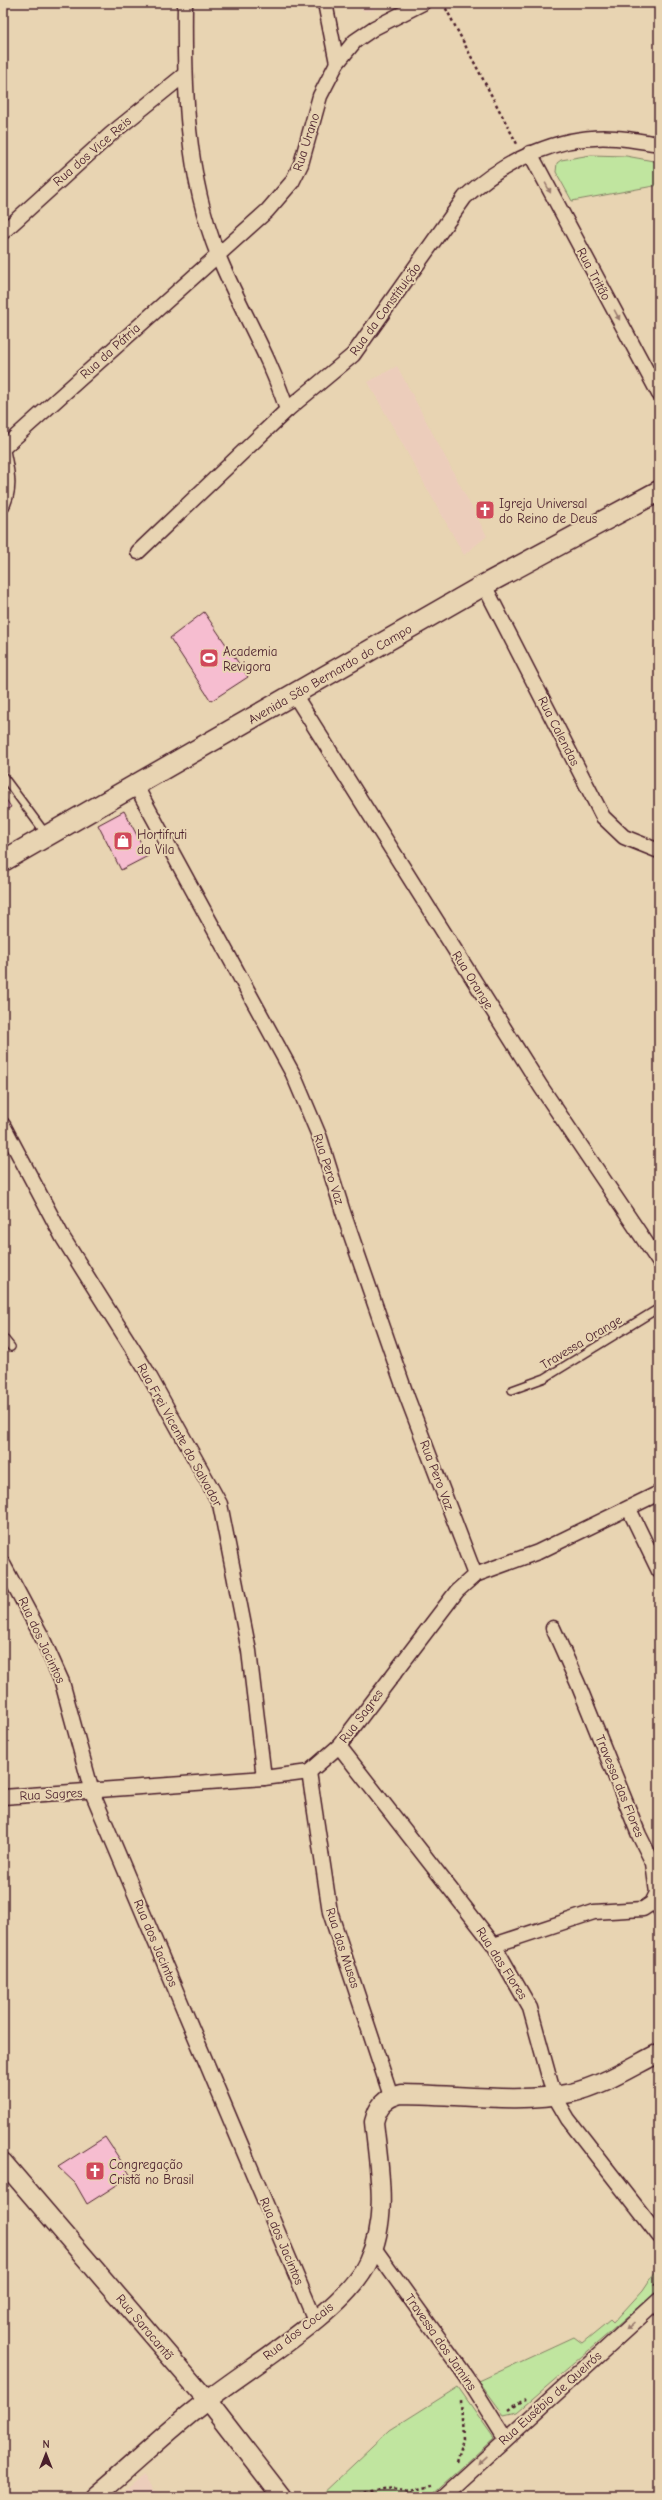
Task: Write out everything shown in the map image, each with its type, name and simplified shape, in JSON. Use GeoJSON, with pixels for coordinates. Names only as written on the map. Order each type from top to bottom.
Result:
{"type":"FeatureCollection","features":[{"type":"Feature","properties":{"kind":"main road","name":"Avenida São Bernardo do Campo"},"geometry":{"type":"LineString","coordinates":[[3,861],[484,585],[659,491]]}},
{"type":"Feature","properties":{"kind":"street"},"geometry":{"type":"LineString","coordinates":[[185,3],[184,75],[190,140],[200,193],[217,254],[279,385],[287,410]]}},
{"type":"Feature","properties":{"kind":"street"},"geometry":{"type":"LineString","coordinates":[[325,3],[337,63]]}},
{"type":"Feature","properties":{"kind":"street","name":"Rua Urano"},"geometry":{"type":"LineString","coordinates":[[217,254],[266,211],[292,182],[301,164],[320,96],[337,63],[355,41],[374,28],[423,3]]}},
{"type":"Feature","properties":{"kind":"street","name":"Rua dos Vice Reis"},"geometry":{"type":"LineString","coordinates":[[3,232],[111,134],[184,75]]}},
{"type":"Feature","properties":{"kind":"street","name":"Rua da Constituição"},"geometry":{"type":"LineString","coordinates":[[138,552],[287,410],[353,355],[465,197],[497,171],[527,155],[555,145],[594,139],[615,138],[659,144]]}},
{"type":"Feature","properties":{"kind":"street","name":"Rua Tritão"},"geometry":{"type":"LineString","coordinates":[[527,155],[659,394]]}},
{"type":"Feature","properties":{"kind":"street","name":"Rua da Pátria"},"geometry":{"type":"LineString","coordinates":[[4,447],[217,254]]}},
{"type":"Feature","properties":{"kind":"street","name":"Rua Calendas"},"geometry":{"type":"LineString","coordinates":[[484,585],[603,817],[624,836],[659,851]]}},
{"type":"Feature","properties":{"kind":"street","name":"Rua Orange"},"geometry":{"type":"LineString","coordinates":[[294,694],[537,1081],[659,1262]]}},
{"type":"Feature","properties":{"kind":"street","name":"Rua Pero Vaz"},"geometry":{"type":"LineString","coordinates":[[136,786],[293,1074],[320,1138],[343,1212],[407,1397],[475,1574]]}},
{"type":"Feature","properties":{"kind":"street","name":"Rua Frei Vicente do Salvador"},"geometry":{"type":"LineString","coordinates":[[3,1125],[63,1238],[146,1370],[220,1504],[249,1651],[264,1778]]}},
{"type":"Feature","properties":{"kind":"street","name":"Rua Sagres"},"geometry":{"type":"LineString","coordinates":[[3,1797],[92,1792],[264,1778],[309,1772],[339,1746],[457,1591],[475,1574],[538,1552],[629,1509],[659,1493]]}},
{"type":"Feature","properties":{"kind":"street"},"geometry":{"type":"LineString","coordinates":[[629,1509],[659,1571]]}},
{"type":"Feature","properties":{"kind":"street","name":"Rua dos Jacintos"},"geometry":{"type":"LineString","coordinates":[[3,1564],[42,1635],[62,1682],[92,1792],[315,2320]]}},
{"type":"Feature","properties":{"kind":"street","name":"Travessa das Flores"},"geometry":{"type":"LineString","coordinates":[[494,1945],[594,1912],[656,1909],[657,1893],[653,1864],[639,1835],[578,1684],[553,1628]]}},
{"type":"Feature","properties":{"kind":"street","name":"Rua das Flores"},"geometry":{"type":"LineString","coordinates":[[339,1746],[494,1945],[530,2008],[554,2095],[568,2119],[659,2236]]}},
{"type":"Feature","properties":{"kind":"street","name":"Rua das Musas"},"geometry":{"type":"LineString","coordinates":[[309,1772],[330,1912],[391,2096]]}},
{"type":"Feature","properties":{"kind":"street"},"geometry":{"type":"LineString","coordinates":[[391,2096],[401,2094],[532,2097],[571,2093],[591,2086],[659,2053]]}},
{"type":"Feature","properties":{"kind":"street","name":"Rua dos Cocais"},"geometry":{"type":"LineString","coordinates":[[94,2497],[207,2400],[325,2313],[360,2275],[374,2248],[379,2230],[382,2201],[374,2122],[377,2110],[383,2101],[391,2096]]}},
{"type":"Feature","properties":{"kind":"street","name":"Rua Saracantã"},"geometry":{"type":"LineString","coordinates":[[3,2162],[207,2400],[282,2497]]}},
{"type":"Feature","properties":{"kind":"street","name":"Travessa dos Jamins"},"geometry":{"type":"LineString","coordinates":[[374,2248],[466,2376],[505,2438]]}},
{"type":"Feature","properties":{"kind":"street","name":"Rua Eusébio de Queirós"},"geometry":{"type":"LineString","coordinates":[[443,2497],[505,2438],[659,2300]]}},
{"type":"Feature","properties":{"kind":"lane"},"geometry":{"type":"LineString","coordinates":[[3,511],[9,502],[12,489],[4,447]]}},
{"type":"Feature","properties":{"kind":"lane"},"geometry":{"type":"LineString","coordinates":[[3,776],[47,836]]}},
{"type":"Feature","properties":{"kind":"lane","name":"Travessa Orange"},"geometry":{"type":"LineString","coordinates":[[512,1390],[545,1378],[659,1308]]}},
{"type":"Feature","properties":{"kind":"lane"},"geometry":{"type":"LineString","coordinates":[[3,1337],[11,1347]]}},
{"type":"Feature","properties":{"kind":"path"},"geometry":{"type":"LineString","coordinates":[[443,3],[527,155]]}},
{"type":"Feature","properties":{"kind":"path"},"geometry":{"type":"LineString","coordinates":[[454,2468],[463,2439],[461,2400]]}},
{"type":"Feature","properties":{"kind":"path"},"geometry":{"type":"LineString","coordinates":[[504,2415],[509,2410],[514,2410]]}},
{"type":"Feature","properties":{"kind":"path"},"geometry":{"type":"LineString","coordinates":[[353,2497],[380,2489],[407,2491],[413,2493],[414,2497]]}},
{"type":"Feature","properties":{"kind":"shaded area"},"geometry":{"type":"Polygon","coordinates":[[[348,3],[385,3],[374,10],[365,11],[348,3]]]}},
{"type":"Feature","properties":{"kind":"shaded area"},"geometry":{"type":"Polygon","coordinates":[[[397,366],[487,536],[464,555],[368,382],[397,366]]]}},
{"type":"Feature","properties":{"kind":"shaded area"},"geometry":{"type":"Polygon","coordinates":[[[143,2475],[160,2497],[118,2497],[143,2475]]]}},
{"type":"Feature","properties":{"kind":"green space"},"geometry":{"type":"Polygon","coordinates":[[[591,155],[626,156],[659,162],[659,185],[572,201],[556,172],[557,163],[561,160],[591,155]]]}},
{"type":"Feature","properties":{"kind":"green space"},"geometry":{"type":"Polygon","coordinates":[[[659,2266],[659,2290],[517,2412],[504,2415],[479,2381],[574,2337],[582,2343],[610,2320],[613,2323],[643,2290],[659,2266]]]}},
{"type":"Feature","properties":{"kind":"green space"},"geometry":{"type":"Polygon","coordinates":[[[458,2387],[494,2438],[429,2497],[319,2497],[390,2430],[458,2387]]]}},
{"type":"Feature","properties":{"kind":"building","name":"Academia Revigora"},"geometry":{"type":"Polygon","coordinates":[[[204,612],[248,677],[211,701],[170,638],[204,612]]]}},
{"type":"Feature","properties":{"kind":"building"},"geometry":{"type":"Polygon","coordinates":[[[3,795],[11,807],[3,812],[3,795]]]}},
{"type":"Feature","properties":{"kind":"building","name":"Hortifruti da Vila"},"geometry":{"type":"Polygon","coordinates":[[[124,811],[148,856],[121,870],[98,825],[124,811]]]}},
{"type":"Feature","properties":{"kind":"building","name":"Congregação Cristã no Brasil"},"geometry":{"type":"Polygon","coordinates":[[[105,2137],[131,2176],[87,2204],[75,2183],[58,2167],[105,2137]]]}},
{"type":"Feature","properties":{"kind":"place","name":"Igreja Universal do Reino de Deus"},"geometry":{"type":"Point","coordinates":[485,510]}},
{"type":"Feature","properties":{"kind":"place","name":"Academia Revigora"},"geometry":{"type":"Point","coordinates":[209,658]}},
{"type":"Feature","properties":{"kind":"place","name":"Hortifruti da Vila"},"geometry":{"type":"Point","coordinates":[123,841]}},
{"type":"Feature","properties":{"kind":"place","name":"Congregação Cristã no Brasil"},"geometry":{"type":"Point","coordinates":[95,2171]}}]}
